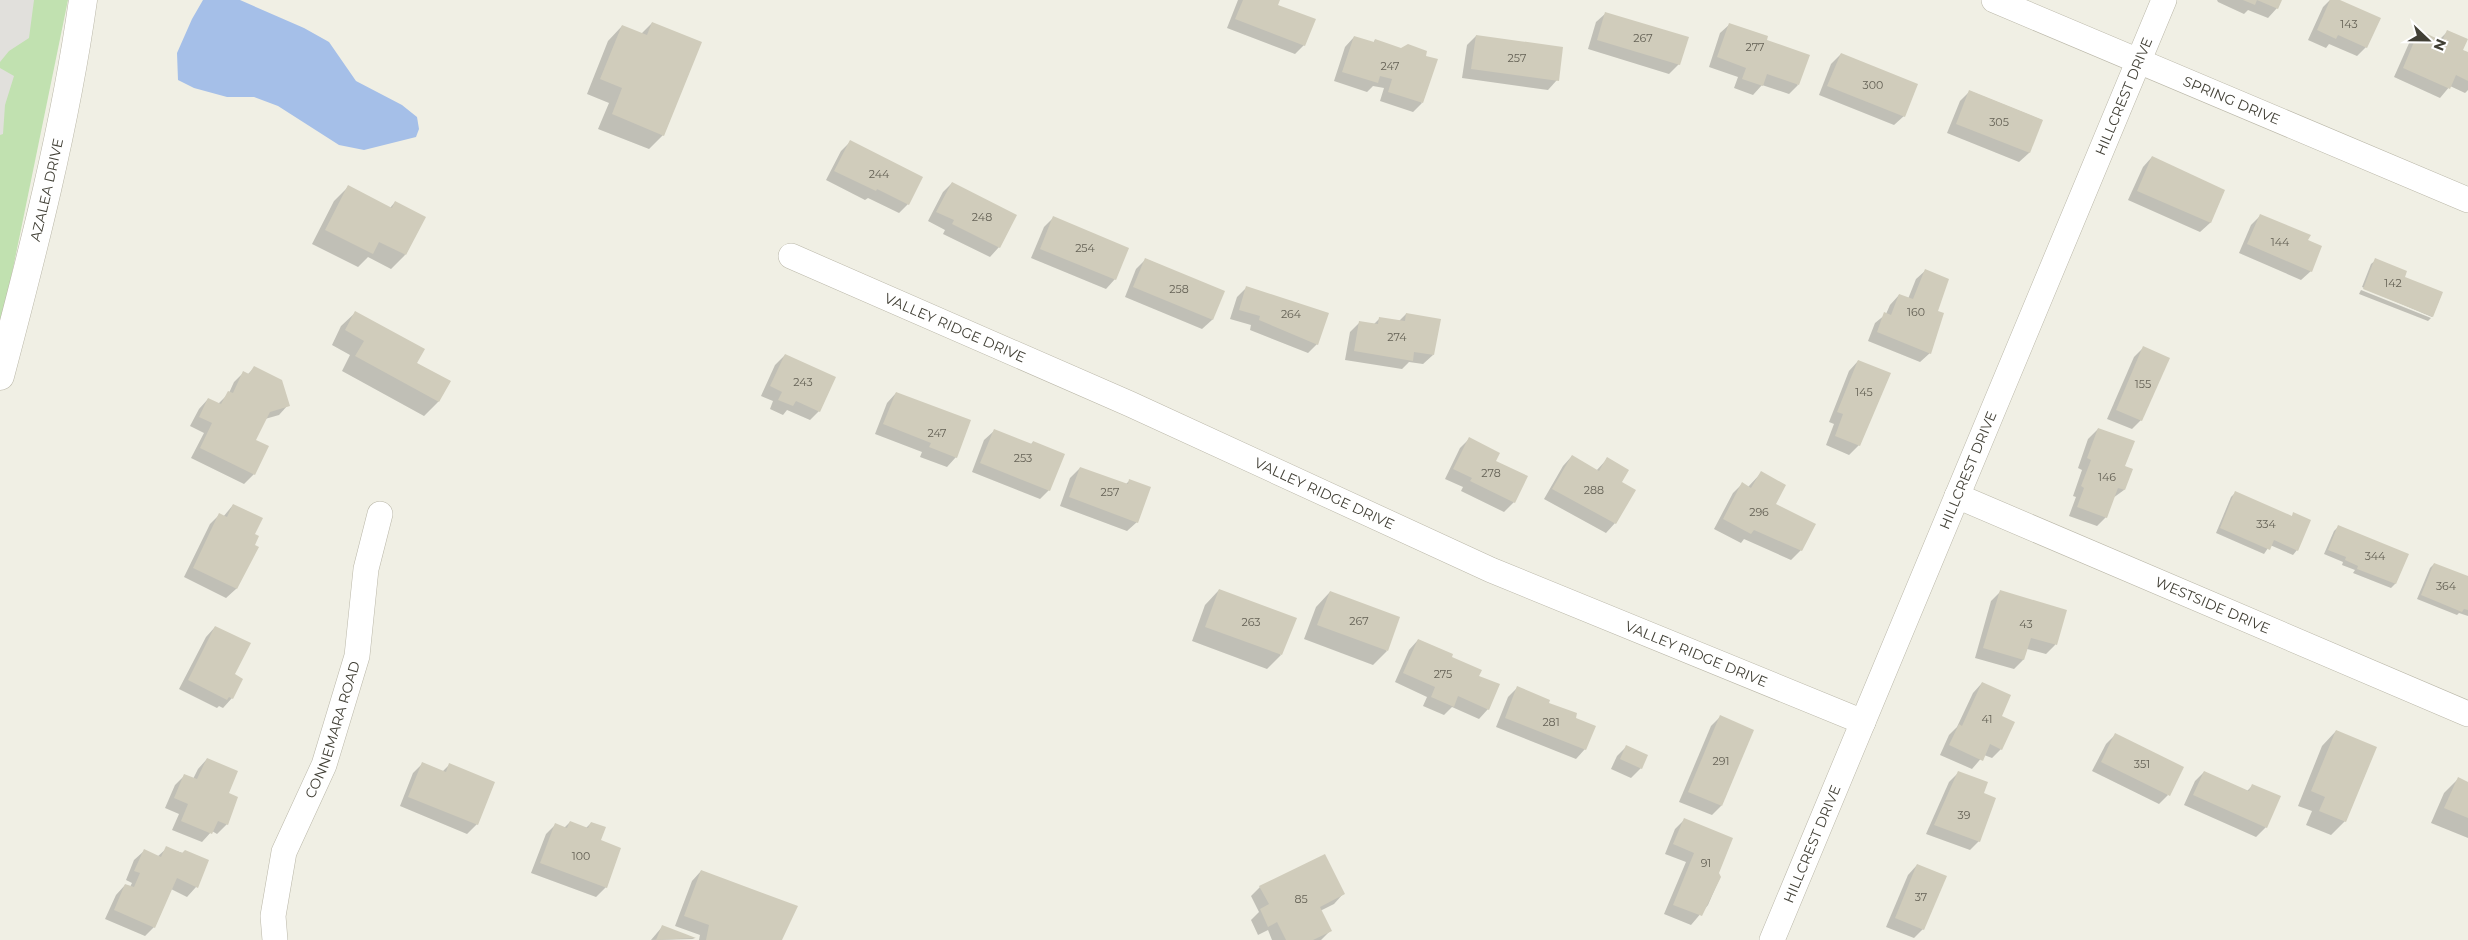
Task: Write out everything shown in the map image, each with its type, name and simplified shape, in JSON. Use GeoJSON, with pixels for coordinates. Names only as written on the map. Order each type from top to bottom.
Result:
{"type":"FeatureCollection","features":[{"type":"Feature","properties":{"kind":"street","name":"AZALEA DRIVE"},"geometry":{"type":"LineString","coordinates":[[0,376],[46,199],[73,72],[83,0]]}},
{"type":"Feature","properties":{"kind":"street","name":"SPRING DRIVE"},"geometry":{"type":"LineString","coordinates":[[1994,0],[2468,200]]}},
{"type":"Feature","properties":{"kind":"street","name":"HILLCREST DRIVE"},"geometry":{"type":"LineString","coordinates":[[1772,940],[2164,0]]}},
{"type":"Feature","properties":{"kind":"street","name":"VALLEY RIDGE DRIVE"},"geometry":{"type":"LineString","coordinates":[[791,256],[1130,404],[1491,570],[1863,722]]}},
{"type":"Feature","properties":{"kind":"street","name":"WESTSIDE DRIVE"},"geometry":{"type":"LineString","coordinates":[[1957,496],[2468,714]]}},
{"type":"Feature","properties":{"kind":"street","name":"CONNEMARA ROAD"},"geometry":{"type":"LineString","coordinates":[[275,940],[273,916],[284,852],[324,765],[357,656],[366,569],[380,514]]}},
{"type":"Feature","properties":{"kind":"green space"},"geometry":{"type":"Polygon","coordinates":[[[0,0],[68,0],[0,332],[0,0]]]}},
{"type":"Feature","properties":{"kind":"shaded area"},"geometry":{"type":"Polygon","coordinates":[[[0,0],[34,0],[29,38],[9,51],[0,62],[0,0]]]}},
{"type":"Feature","properties":{"kind":"shaded area"},"geometry":{"type":"Polygon","coordinates":[[[0,68],[14,76],[5,105],[3,134],[0,135],[0,68]]]}},
{"type":"Feature","properties":{"kind":"water"},"geometry":{"type":"Polygon","coordinates":[[[203,0],[240,0],[304,28],[329,42],[356,81],[402,105],[417,117],[419,129],[416,137],[364,150],[339,145],[278,106],[254,97],[227,97],[194,88],[178,80],[177,53],[192,19],[203,0]]]}},
{"type":"Feature","properties":{"kind":"building"},"geometry":{"type":"Polygon","coordinates":[[[1243,0],[1280,0],[1278,5],[1316,19],[1305,46],[1235,19],[1243,0]]]}},
{"type":"Feature","properties":{"kind":"building"},"geometry":{"type":"Polygon","coordinates":[[[2243,0],[2257,0],[2255,5],[2243,0]]]}},
{"type":"Feature","properties":{"kind":"building"},"geometry":{"type":"Polygon","coordinates":[[[2257,0],[2282,0],[2278,9],[2257,0]]]}},
{"type":"Feature","properties":{"kind":"building"},"geometry":{"type":"Polygon","coordinates":[[[2330,0],[2340,0],[2381,18],[2367,48],[2338,35],[2336,39],[2317,30],[2330,0]]]}},
{"type":"Feature","properties":{"kind":"building"},"geometry":{"type":"Polygon","coordinates":[[[1605,12],[1689,37],[1680,65],[1597,40],[1605,12]]]}},
{"type":"Feature","properties":{"kind":"building"},"geometry":{"type":"Polygon","coordinates":[[[652,22],[702,42],[664,136],[612,114],[622,88],[600,79],[622,25],[647,35],[652,22]]]}},
{"type":"Feature","properties":{"kind":"building"},"geometry":{"type":"Polygon","coordinates":[[[1729,23],[1768,36],[1767,40],[1810,55],[1799,85],[1767,74],[1763,86],[1742,79],[1746,68],[1717,57],[1729,23]]]}},
{"type":"Feature","properties":{"kind":"building"},"geometry":{"type":"Polygon","coordinates":[[[2419,30],[2442,41],[2447,30],[2468,39],[2463,50],[2468,52],[2468,81],[2456,75],[2450,89],[2403,68],[2419,30]]]}},
{"type":"Feature","properties":{"kind":"building"},"geometry":{"type":"Polygon","coordinates":[[[1476,35],[1563,47],[1559,81],[1471,69],[1476,35]]]}},
{"type":"Feature","properties":{"kind":"building"},"geometry":{"type":"Polygon","coordinates":[[[1354,36],[1374,42],[1375,39],[1401,48],[1408,44],[1427,51],[1426,56],[1438,59],[1423,103],[1388,92],[1392,79],[1380,76],[1378,83],[1342,72],[1354,36]]]}},
{"type":"Feature","properties":{"kind":"building"},"geometry":{"type":"Polygon","coordinates":[[[1841,53],[1918,84],[1905,117],[1827,86],[1841,53]]]}},
{"type":"Feature","properties":{"kind":"building"},"geometry":{"type":"Polygon","coordinates":[[[1969,90],[2043,120],[2030,153],[1956,124],[1969,90]]]}},
{"type":"Feature","properties":{"kind":"building"},"geometry":{"type":"Polygon","coordinates":[[[850,140],[923,177],[909,205],[834,171],[850,140]]]}},
{"type":"Feature","properties":{"kind":"building"},"geometry":{"type":"Polygon","coordinates":[[[2152,156],[2225,190],[2211,223],[2137,191],[2152,156]]]}},
{"type":"Feature","properties":{"kind":"building"},"geometry":{"type":"Polygon","coordinates":[[[952,182],[1017,215],[1000,248],[952,224],[954,220],[936,212],[952,182]]]}},
{"type":"Feature","properties":{"kind":"building"},"geometry":{"type":"Polygon","coordinates":[[[348,185],[392,208],[395,201],[426,217],[406,255],[379,242],[373,254],[325,230],[348,185]]]}},
{"type":"Feature","properties":{"kind":"building"},"geometry":{"type":"Polygon","coordinates":[[[2260,214],[2311,235],[2308,240],[2322,246],[2312,272],[2247,244],[2260,214]]]}},
{"type":"Feature","properties":{"kind":"building"},"geometry":{"type":"Polygon","coordinates":[[[1053,216],[1129,248],[1116,280],[1040,249],[1053,216]]]}},
{"type":"Feature","properties":{"kind":"building"},"geometry":{"type":"Polygon","coordinates":[[[1145,258],[1225,291],[1213,320],[1133,287],[1145,258]]]}},
{"type":"Feature","properties":{"kind":"building"},"geometry":{"type":"Polygon","coordinates":[[[2375,258],[2407,271],[2405,277],[2443,292],[2433,317],[2363,289],[2375,258]]]}},
{"type":"Feature","properties":{"kind":"building"},"geometry":{"type":"Polygon","coordinates":[[[1925,269],[1949,279],[1938,311],[1944,313],[1931,354],[1877,332],[1884,312],[1891,315],[1899,294],[1913,299],[1925,269]]]}},
{"type":"Feature","properties":{"kind":"building"},"geometry":{"type":"Polygon","coordinates":[[[1246,286],[1329,313],[1318,345],[1259,320],[1260,316],[1239,310],[1246,286]]]}},
{"type":"Feature","properties":{"kind":"building"},"geometry":{"type":"Polygon","coordinates":[[[355,311],[425,349],[417,363],[451,381],[439,402],[355,356],[364,341],[345,330],[355,311]]]}},
{"type":"Feature","properties":{"kind":"building"},"geometry":{"type":"Polygon","coordinates":[[[1406,313],[1441,319],[1434,355],[1414,352],[1413,361],[1354,351],[1359,321],[1378,324],[1379,317],[1405,321],[1406,313]]]}},
{"type":"Feature","properties":{"kind":"building"},"geometry":{"type":"Polygon","coordinates":[[[2143,346],[2170,358],[2142,421],[2116,410],[2143,346]]]}},
{"type":"Feature","properties":{"kind":"building"},"geometry":{"type":"Polygon","coordinates":[[[785,354],[836,377],[820,412],[796,401],[793,406],[778,400],[782,392],[770,386],[785,354]]]}},
{"type":"Feature","properties":{"kind":"building"},"geometry":{"type":"Polygon","coordinates":[[[1858,360],[1891,373],[1860,446],[1835,436],[1843,414],[1837,412],[1858,360]]]}},
{"type":"Feature","properties":{"kind":"building"},"geometry":{"type":"Polygon","coordinates":[[[254,366],[282,380],[290,406],[270,412],[256,440],[269,446],[255,475],[200,448],[212,423],[199,417],[208,398],[221,404],[228,391],[233,393],[243,371],[249,374],[254,366]]]}},
{"type":"Feature","properties":{"kind":"building"},"geometry":{"type":"Polygon","coordinates":[[[896,392],[971,420],[957,458],[929,447],[931,443],[883,424],[896,392]]]}},
{"type":"Feature","properties":{"kind":"building"},"geometry":{"type":"Polygon","coordinates":[[[2098,428],[2135,441],[2125,466],[2133,469],[2125,490],[2118,488],[2107,518],[2077,507],[2084,488],[2081,486],[2091,460],[2087,458],[2098,428]]]}},
{"type":"Feature","properties":{"kind":"building"},"geometry":{"type":"Polygon","coordinates":[[[994,429],[1032,444],[1033,441],[1065,454],[1050,491],[980,463],[994,429]]]}},
{"type":"Feature","properties":{"kind":"building"},"geometry":{"type":"Polygon","coordinates":[[[1469,437],[1500,453],[1496,461],[1528,476],[1515,503],[1470,481],[1472,478],[1453,469],[1469,437]]]}},
{"type":"Feature","properties":{"kind":"building"},"geometry":{"type":"Polygon","coordinates":[[[1572,455],[1599,471],[1607,457],[1629,470],[1622,482],[1636,490],[1616,524],[1552,489],[1572,455]]]}},
{"type":"Feature","properties":{"kind":"building"},"geometry":{"type":"Polygon","coordinates":[[[1080,467],[1128,484],[1129,479],[1151,487],[1138,523],[1069,497],[1080,467]]]}},
{"type":"Feature","properties":{"kind":"building"},"geometry":{"type":"Polygon","coordinates":[[[1761,471],[1786,485],[1776,504],[1816,524],[1802,551],[1754,530],[1751,534],[1723,519],[1742,482],[1751,488],[1761,471]]]}},
{"type":"Feature","properties":{"kind":"building"},"geometry":{"type":"Polygon","coordinates":[[[2235,491],[2292,516],[2293,512],[2311,520],[2298,551],[2274,540],[2270,550],[2220,528],[2235,491]]]}},
{"type":"Feature","properties":{"kind":"building"},"geometry":{"type":"Polygon","coordinates":[[[233,504],[263,518],[255,534],[259,536],[255,545],[259,547],[237,589],[193,568],[219,513],[227,517],[233,504]]]}},
{"type":"Feature","properties":{"kind":"building"},"geometry":{"type":"Polygon","coordinates":[[[2338,525],[2409,554],[2396,584],[2357,569],[2358,566],[2345,560],[2346,557],[2328,550],[2338,525]]]}},
{"type":"Feature","properties":{"kind":"building"},"geometry":{"type":"Polygon","coordinates":[[[2434,563],[2468,576],[2468,610],[2464,609],[2462,612],[2421,595],[2434,563]]]}},
{"type":"Feature","properties":{"kind":"building"},"geometry":{"type":"Polygon","coordinates":[[[1219,589],[1297,618],[1282,655],[1205,627],[1219,589]]]}},
{"type":"Feature","properties":{"kind":"building"},"geometry":{"type":"Polygon","coordinates":[[[2000,590],[2067,610],[2057,645],[2031,638],[2024,660],[1983,648],[2000,590]]]}},
{"type":"Feature","properties":{"kind":"building"},"geometry":{"type":"Polygon","coordinates":[[[1330,591],[1400,617],[1388,651],[1317,625],[1330,591]]]}},
{"type":"Feature","properties":{"kind":"building"},"geometry":{"type":"Polygon","coordinates":[[[215,626],[251,643],[235,674],[243,679],[233,699],[229,697],[227,700],[188,680],[215,626]]]}},
{"type":"Feature","properties":{"kind":"building"},"geometry":{"type":"Polygon","coordinates":[[[1418,639],[1453,654],[1452,657],[1482,670],[1479,676],[1500,684],[1489,710],[1458,696],[1454,707],[1431,697],[1435,687],[1403,673],[1418,639]]]}},
{"type":"Feature","properties":{"kind":"building"},"geometry":{"type":"Polygon","coordinates":[[[1982,682],[2011,695],[2002,716],[2015,722],[2002,750],[1990,744],[1983,761],[1949,745],[1959,724],[1962,726],[1982,682]]]}},
{"type":"Feature","properties":{"kind":"building"},"geometry":{"type":"Polygon","coordinates":[[[1517,686],[1550,700],[1549,703],[1577,713],[1576,718],[1596,726],[1586,750],[1505,718],[1517,686]]]}},
{"type":"Feature","properties":{"kind":"building"},"geometry":{"type":"Polygon","coordinates":[[[1720,715],[1754,730],[1722,806],[1688,792],[1720,715]]]}},
{"type":"Feature","properties":{"kind":"building"},"geometry":{"type":"Polygon","coordinates":[[[2336,730],[2377,747],[2346,822],[2319,811],[2325,797],[2311,791],[2336,730]]]}},
{"type":"Feature","properties":{"kind":"building"},"geometry":{"type":"Polygon","coordinates":[[[2115,733],[2184,767],[2170,796],[2101,762],[2115,733]]]}},
{"type":"Feature","properties":{"kind":"building"},"geometry":{"type":"Polygon","coordinates":[[[1626,745],[1648,755],[1642,769],[1620,759],[1626,745]]]}},
{"type":"Feature","properties":{"kind":"building"},"geometry":{"type":"Polygon","coordinates":[[[207,758],[238,771],[229,793],[238,797],[228,825],[218,821],[212,834],[181,821],[188,804],[174,798],[184,774],[197,779],[207,758]]]}},
{"type":"Feature","properties":{"kind":"building"},"geometry":{"type":"Polygon","coordinates":[[[422,762],[446,772],[449,763],[495,782],[478,825],[408,797],[422,762]]]}},
{"type":"Feature","properties":{"kind":"building"},"geometry":{"type":"Polygon","coordinates":[[[1958,771],[1988,782],[1984,793],[1996,798],[1980,842],[1934,825],[1958,771]]]}},
{"type":"Feature","properties":{"kind":"building"},"geometry":{"type":"Polygon","coordinates":[[[2204,771],[2249,791],[2252,784],[2281,796],[2267,828],[2193,795],[2204,771]]]}},
{"type":"Feature","properties":{"kind":"building"},"geometry":{"type":"Polygon","coordinates":[[[2458,777],[2468,782],[2468,818],[2444,808],[2458,777]]]}},
{"type":"Feature","properties":{"kind":"building"},"geometry":{"type":"Polygon","coordinates":[[[1684,818],[1733,838],[1719,873],[1721,877],[1702,916],[1673,905],[1694,853],[1673,844],[1684,818]]]}},
{"type":"Feature","properties":{"kind":"building"},"geometry":{"type":"Polygon","coordinates":[[[570,821],[588,828],[591,822],[606,827],[601,840],[621,848],[607,888],[540,863],[555,823],[567,828],[570,821]]]}},
{"type":"Feature","properties":{"kind":"building"},"geometry":{"type":"Polygon","coordinates":[[[166,846],[182,853],[185,850],[209,860],[198,888],[177,878],[155,928],[114,910],[125,884],[134,887],[140,873],[134,871],[144,849],[161,857],[166,846]]]}},
{"type":"Feature","properties":{"kind":"building"},"geometry":{"type":"Polygon","coordinates":[[[1325,854],[1345,894],[1320,907],[1332,931],[1313,940],[1286,940],[1277,922],[1268,927],[1260,909],[1269,904],[1259,886],[1325,854]]]}},
{"type":"Feature","properties":{"kind":"building"},"geometry":{"type":"Polygon","coordinates":[[[1917,864],[1947,876],[1924,930],[1895,918],[1917,864]]]}},
{"type":"Feature","properties":{"kind":"building"},"geometry":{"type":"Polygon","coordinates":[[[701,870],[798,906],[782,940],[706,940],[709,925],[684,916],[701,870]]]}},
{"type":"Feature","properties":{"kind":"building"},"geometry":{"type":"Polygon","coordinates":[[[662,925],[696,938],[656,940],[662,925]]]}}]}
